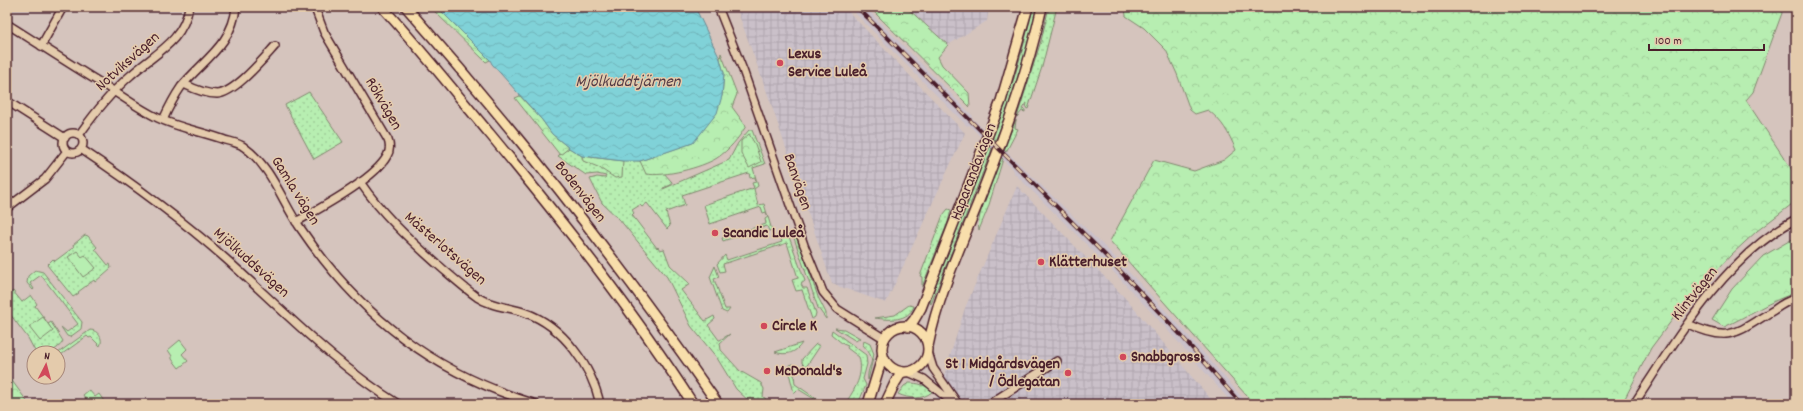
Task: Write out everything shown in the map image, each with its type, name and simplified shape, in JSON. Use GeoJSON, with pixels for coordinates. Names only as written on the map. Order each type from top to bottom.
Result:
{"type":"FeatureCollection","features":[{"type":"Feature","properties":{"kind":"main road","name":"Bodenvägen"},"geometry":{"type":"LineString","coordinates":[[382,7],[450,84],[550,207],[613,288],[693,404]]}},
{"type":"Feature","properties":{"kind":"main road","name":"Bodenvägen"},"geometry":{"type":"LineString","coordinates":[[406,7],[465,73],[584,220],[653,312],[718,404]]}},
{"type":"Feature","properties":{"kind":"main road","name":"Haparandavägen"},"geometry":{"type":"LineString","coordinates":[[908,327],[918,315],[921,308],[988,136],[1014,62],[1028,7]]}},
{"type":"Feature","properties":{"kind":"main road","name":"Haparandavägen"},"geometry":{"type":"LineString","coordinates":[[928,349],[940,297],[1017,101],[1035,39],[1042,7]]}},
{"type":"Feature","properties":{"kind":"main road"},"geometry":{"type":"LineString","coordinates":[[868,404],[883,355],[882,347],[885,339],[893,330],[900,327],[915,328],[926,339],[928,349],[923,364],[916,370],[905,372],[890,366],[883,355]]}},
{"type":"Feature","properties":{"kind":"main road"},"geometry":{"type":"LineString","coordinates":[[885,404],[905,372]]}},
{"type":"Feature","properties":{"kind":"street"},"geometry":{"type":"LineString","coordinates":[[41,46],[63,7]]}},
{"type":"Feature","properties":{"kind":"street","name":"Notviksvägen"},"geometry":{"type":"LineString","coordinates":[[79,135],[106,100],[130,75],[176,38],[187,20],[189,7]]}},
{"type":"Feature","properties":{"kind":"street"},"geometry":{"type":"LineString","coordinates":[[163,120],[175,97],[184,84],[223,43],[234,22],[236,7]]}},
{"type":"Feature","properties":{"kind":"street","name":"Banvägen"},"geometry":{"type":"LineString","coordinates":[[718,7],[743,70],[804,244],[823,292],[837,309],[885,339]]}},
{"type":"Feature","properties":{"kind":"street","name":"Rökvägen"},"geometry":{"type":"LineString","coordinates":[[296,222],[360,182],[387,156],[389,144],[324,32],[316,10]]}},
{"type":"Feature","properties":{"kind":"street","name":"Gamla vägen"},"geometry":{"type":"LineString","coordinates":[[7,24],[114,92],[163,120],[242,146],[259,160],[296,222],[313,246],[351,293],[372,314],[432,359],[473,380],[511,396],[536,404]]}},
{"type":"Feature","properties":{"kind":"street"},"geometry":{"type":"LineString","coordinates":[[184,84],[205,92],[221,93],[233,86],[254,69],[275,46]]}},
{"type":"Feature","properties":{"kind":"street"},"geometry":{"type":"LineString","coordinates":[[7,101],[65,138]]}},
{"type":"Feature","properties":{"kind":"street"},"geometry":{"type":"LineString","coordinates":[[71,133],[79,135],[83,142],[81,149],[75,153],[67,151],[63,145],[65,138],[71,133]]}},
{"type":"Feature","properties":{"kind":"street","name":"Mjölkuddsvägen"},"geometry":{"type":"LineString","coordinates":[[81,149],[178,219],[226,259],[331,355],[357,376],[398,404]]}},
{"type":"Feature","properties":{"kind":"street"},"geometry":{"type":"LineString","coordinates":[[7,208],[45,179],[67,151]]}},
{"type":"Feature","properties":{"kind":"street","name":"Mästerlotsvägen"},"geometry":{"type":"LineString","coordinates":[[360,182],[393,224],[458,282],[485,301],[530,314],[556,332],[575,352],[584,366],[594,386],[600,404]]}},
{"type":"Feature","properties":{"kind":"street","name":"Klintvägen"},"geometry":{"type":"LineString","coordinates":[[1634,404],[1667,352],[1720,284],[1744,258],[1764,240],[1796,219]]}},
{"type":"Feature","properties":{"kind":"street"},"geometry":{"type":"LineString","coordinates":[[1688,324],[1703,331],[1718,335],[1734,333],[1783,304],[1796,299]]}},
{"type":"Feature","properties":{"kind":"street"},"geometry":{"type":"LineString","coordinates":[[928,349],[933,368],[958,404]]}},
{"type":"Feature","properties":{"kind":"street"},"geometry":{"type":"LineString","coordinates":[[989,404],[1057,361]]}},
{"type":"Feature","properties":{"kind":"street"},"geometry":{"type":"LineString","coordinates":[[905,372],[924,379],[954,404]]}},
{"type":"Feature","properties":{"kind":"shaded area"},"geometry":{"type":"Polygon","coordinates":[[[736,7],[844,7],[965,133],[886,303],[832,284],[769,98],[736,7]]]}},
{"type":"Feature","properties":{"kind":"shaded area"},"geometry":{"type":"Polygon","coordinates":[[[849,7],[865,7],[973,116],[972,118],[1109,251],[1182,328],[1248,404],[1233,404],[1155,316],[1101,259],[1014,173],[1014,171],[969,125],[967,126],[849,7]]]}},
{"type":"Feature","properties":{"kind":"shaded area"},"geometry":{"type":"Polygon","coordinates":[[[906,7],[989,7],[987,21],[948,45],[906,7]]]}},
{"type":"Feature","properties":{"kind":"shaded area"},"geometry":{"type":"Polygon","coordinates":[[[1017,186],[1126,299],[1215,404],[935,404],[965,308],[1017,186]]]}},
{"type":"Feature","properties":{"kind":"green space"},"geometry":{"type":"Polygon","coordinates":[[[430,7],[437,7],[490,60],[486,62],[430,7]]]}},
{"type":"Feature","properties":{"kind":"green space"},"geometry":{"type":"Polygon","coordinates":[[[869,7],[906,7],[948,45],[938,57],[942,65],[969,93],[970,107],[869,7]]]}},
{"type":"Feature","properties":{"kind":"green space"},"geometry":{"type":"Polygon","coordinates":[[[1033,7],[1037,7],[1029,41],[1014,91],[995,141],[992,138],[1016,73],[1033,7]]]}},
{"type":"Feature","properties":{"kind":"green space"},"geometry":{"type":"Polygon","coordinates":[[[1049,7],[1057,7],[1042,67],[1028,109],[1026,108],[1027,103],[1022,109],[1025,110],[1025,112],[1022,111],[1017,117],[1041,41],[1049,7]]]}},
{"type":"Feature","properties":{"kind":"green space"},"geometry":{"type":"Polygon","coordinates":[[[1125,7],[1780,7],[1782,13],[1753,92],[1746,100],[1796,176],[1796,201],[1757,231],[1731,255],[1675,316],[1651,348],[1622,404],[1254,404],[1110,241],[1154,160],[1194,171],[1224,160],[1236,150],[1225,128],[1213,114],[1208,110],[1195,114],[1190,110],[1177,74],[1166,50],[1144,28],[1126,16],[1125,7]]]}},
{"type":"Feature","properties":{"kind":"green space"},"geometry":{"type":"Polygon","coordinates":[[[721,53],[737,94],[732,107],[746,126],[726,151],[710,162],[672,173],[654,175],[646,174],[640,161],[692,143],[722,96],[724,73],[720,59],[721,53]]]}},
{"type":"Feature","properties":{"kind":"green space"},"geometry":{"type":"Polygon","coordinates":[[[309,92],[343,142],[314,159],[285,105],[309,92]]]}},
{"type":"Feature","properties":{"kind":"green space"},"geometry":{"type":"Polygon","coordinates":[[[520,96],[542,120],[552,134],[569,148],[560,155],[515,98],[520,96]]]}},
{"type":"Feature","properties":{"kind":"green space"},"geometry":{"type":"Polygon","coordinates":[[[1016,120],[1015,128],[1018,129],[1006,152],[1003,149],[1016,120]]]}},
{"type":"Feature","properties":{"kind":"green space"},"geometry":{"type":"Polygon","coordinates":[[[749,130],[752,130],[765,164],[753,168],[758,186],[754,189],[758,205],[764,204],[768,217],[766,212],[763,213],[761,207],[710,224],[704,205],[754,188],[752,183],[756,182],[755,177],[750,178],[749,173],[682,195],[685,205],[666,212],[670,226],[667,229],[647,203],[642,207],[640,205],[632,210],[634,213],[632,215],[657,248],[658,247],[660,250],[664,249],[670,265],[690,284],[681,290],[705,321],[714,316],[715,319],[708,325],[719,340],[730,334],[720,343],[721,350],[740,371],[761,383],[764,389],[763,397],[767,402],[775,404],[752,404],[736,389],[717,358],[691,326],[667,277],[619,219],[602,203],[590,179],[597,177],[605,178],[606,176],[597,174],[586,175],[558,156],[569,148],[582,156],[640,161],[663,172],[672,182],[671,185],[663,189],[729,160],[738,143],[749,130]]]}},
{"type":"Feature","properties":{"kind":"green space"},"geometry":{"type":"Polygon","coordinates":[[[749,134],[755,144],[761,162],[749,168],[741,153],[741,141],[749,134]]]}},
{"type":"Feature","properties":{"kind":"green space"},"geometry":{"type":"Polygon","coordinates":[[[989,146],[992,149],[931,304],[936,282],[989,146]]]}},
{"type":"Feature","properties":{"kind":"green space"},"geometry":{"type":"Polygon","coordinates":[[[582,156],[623,161],[622,177],[615,178],[598,167],[583,161],[582,156]]]}},
{"type":"Feature","properties":{"kind":"green space"},"geometry":{"type":"Polygon","coordinates":[[[1001,157],[1003,159],[988,208],[979,230],[980,215],[983,205],[1001,157]]]}},
{"type":"Feature","properties":{"kind":"green space"},"geometry":{"type":"Polygon","coordinates":[[[948,209],[951,210],[948,222],[922,287],[922,277],[920,276],[943,215],[948,209]]]}},
{"type":"Feature","properties":{"kind":"green space"},"geometry":{"type":"Polygon","coordinates":[[[768,217],[772,230],[769,231],[767,226],[723,241],[722,238],[766,224],[765,219],[768,217]]]}},
{"type":"Feature","properties":{"kind":"green space"},"geometry":{"type":"Polygon","coordinates":[[[788,234],[805,281],[801,284],[803,288],[807,288],[816,313],[815,317],[812,319],[802,290],[796,291],[792,280],[798,278],[787,243],[723,264],[725,271],[720,272],[717,264],[725,255],[727,260],[782,242],[780,236],[788,234]]]}},
{"type":"Feature","properties":{"kind":"green space"},"geometry":{"type":"Polygon","coordinates":[[[85,235],[88,236],[97,247],[95,249],[108,265],[110,264],[111,268],[95,282],[94,280],[73,297],[47,265],[53,259],[55,261],[74,247],[73,245],[85,235]]]}},
{"type":"Feature","properties":{"kind":"green space"},"geometry":{"type":"Polygon","coordinates":[[[793,235],[799,241],[818,297],[826,313],[826,319],[818,308],[793,235]]]}},
{"type":"Feature","properties":{"kind":"green space"},"geometry":{"type":"Polygon","coordinates":[[[1796,237],[1796,293],[1769,304],[1724,327],[1712,320],[1732,289],[1763,256],[1796,237]]]}},
{"type":"Feature","properties":{"kind":"green space"},"geometry":{"type":"Polygon","coordinates":[[[77,251],[82,257],[85,255],[96,268],[83,277],[68,257],[77,251]]]}},
{"type":"Feature","properties":{"kind":"green space"},"geometry":{"type":"Polygon","coordinates":[[[715,266],[719,277],[714,279],[725,309],[730,309],[727,313],[722,311],[710,277],[715,266]]]}},
{"type":"Feature","properties":{"kind":"green space"},"geometry":{"type":"Polygon","coordinates":[[[35,270],[43,272],[82,322],[81,329],[70,337],[67,336],[61,327],[67,332],[78,324],[41,275],[30,283],[34,289],[33,290],[27,283],[28,276],[35,270]]]}},
{"type":"Feature","properties":{"kind":"green space"},"geometry":{"type":"Polygon","coordinates":[[[13,291],[22,302],[31,295],[37,304],[35,306],[47,322],[42,318],[53,331],[48,324],[51,322],[63,341],[61,344],[32,345],[7,310],[7,295],[13,291]]]}},
{"type":"Feature","properties":{"kind":"green space"},"geometry":{"type":"Polygon","coordinates":[[[909,305],[914,306],[911,311],[907,315],[898,319],[875,318],[895,315],[909,305]]]}},
{"type":"Feature","properties":{"kind":"green space"},"geometry":{"type":"Polygon","coordinates":[[[43,317],[53,331],[40,341],[29,327],[43,317]]]}},
{"type":"Feature","properties":{"kind":"green space"},"geometry":{"type":"Polygon","coordinates":[[[835,328],[844,329],[860,338],[856,341],[835,328]]]}},
{"type":"Feature","properties":{"kind":"green space"},"geometry":{"type":"Polygon","coordinates":[[[90,330],[98,333],[101,338],[100,346],[91,337],[89,338],[87,336],[66,351],[66,347],[90,330]]]}},
{"type":"Feature","properties":{"kind":"green space"},"geometry":{"type":"Polygon","coordinates":[[[832,330],[866,355],[867,364],[863,379],[866,385],[858,404],[845,404],[858,382],[860,370],[859,357],[847,348],[848,346],[843,344],[831,334],[832,330]]]}},
{"type":"Feature","properties":{"kind":"green space"},"geometry":{"type":"Polygon","coordinates":[[[180,340],[187,349],[182,354],[188,361],[179,368],[172,359],[172,356],[168,350],[180,340]]]}},
{"type":"Feature","properties":{"kind":"green space"},"geometry":{"type":"Polygon","coordinates":[[[864,341],[870,344],[874,354],[868,380],[872,360],[868,351],[863,345],[864,341]]]}},
{"type":"Feature","properties":{"kind":"green space"},"geometry":{"type":"Polygon","coordinates":[[[802,343],[797,349],[787,354],[775,352],[802,343]]]}},
{"type":"Feature","properties":{"kind":"green space"},"geometry":{"type":"Polygon","coordinates":[[[816,344],[820,346],[806,367],[802,363],[802,359],[816,344]]]}},
{"type":"Feature","properties":{"kind":"green space"},"geometry":{"type":"Polygon","coordinates":[[[793,364],[795,384],[824,404],[819,404],[819,402],[798,389],[794,393],[789,373],[790,365],[793,364]]]}},
{"type":"Feature","properties":{"kind":"green space"},"geometry":{"type":"Polygon","coordinates":[[[7,374],[29,404],[7,404],[7,374]]]}},
{"type":"Feature","properties":{"kind":"green space"},"geometry":{"type":"Polygon","coordinates":[[[909,383],[924,386],[932,390],[932,392],[928,395],[915,398],[898,394],[904,386],[909,383]]]}},
{"type":"Feature","properties":{"kind":"green space"},"geometry":{"type":"Polygon","coordinates":[[[89,390],[95,397],[99,394],[106,404],[86,404],[88,402],[83,395],[89,390]]]}},
{"type":"Feature","properties":{"kind":"water","name":"Mjölkuddtjärnen"},"geometry":{"type":"Polygon","coordinates":[[[437,7],[695,7],[720,59],[724,73],[722,96],[717,113],[693,143],[640,161],[623,161],[582,156],[569,148],[552,134],[542,120],[490,60],[437,7]]]}},
{"type":"Feature","properties":{"kind":"railway"},"geometry":{"type":"LineString","coordinates":[[857,7],[1105,255],[1178,332],[1241,404]]}},
{"type":"Feature","properties":{"kind":"place","name":"Lexus Service Luleå"},"geometry":{"type":"Point","coordinates":[780,63]}},
{"type":"Feature","properties":{"kind":"place","name":"Scandic Luleå"},"geometry":{"type":"Point","coordinates":[715,233]}},
{"type":"Feature","properties":{"kind":"place","name":"Klätterhuset"},"geometry":{"type":"Point","coordinates":[1041,262]}},
{"type":"Feature","properties":{"kind":"place","name":"Circle K"},"geometry":{"type":"Point","coordinates":[764,326]}},
{"type":"Feature","properties":{"kind":"place","name":"Snabbgross"},"geometry":{"type":"Point","coordinates":[1123,357]}},
{"type":"Feature","properties":{"kind":"place","name":"McDonald's"},"geometry":{"type":"Point","coordinates":[767,371]}},
{"type":"Feature","properties":{"kind":"place","name":"St 1 Midgårdsvägen / Ödlegatan"},"geometry":{"type":"Point","coordinates":[1068,373]}}]}
